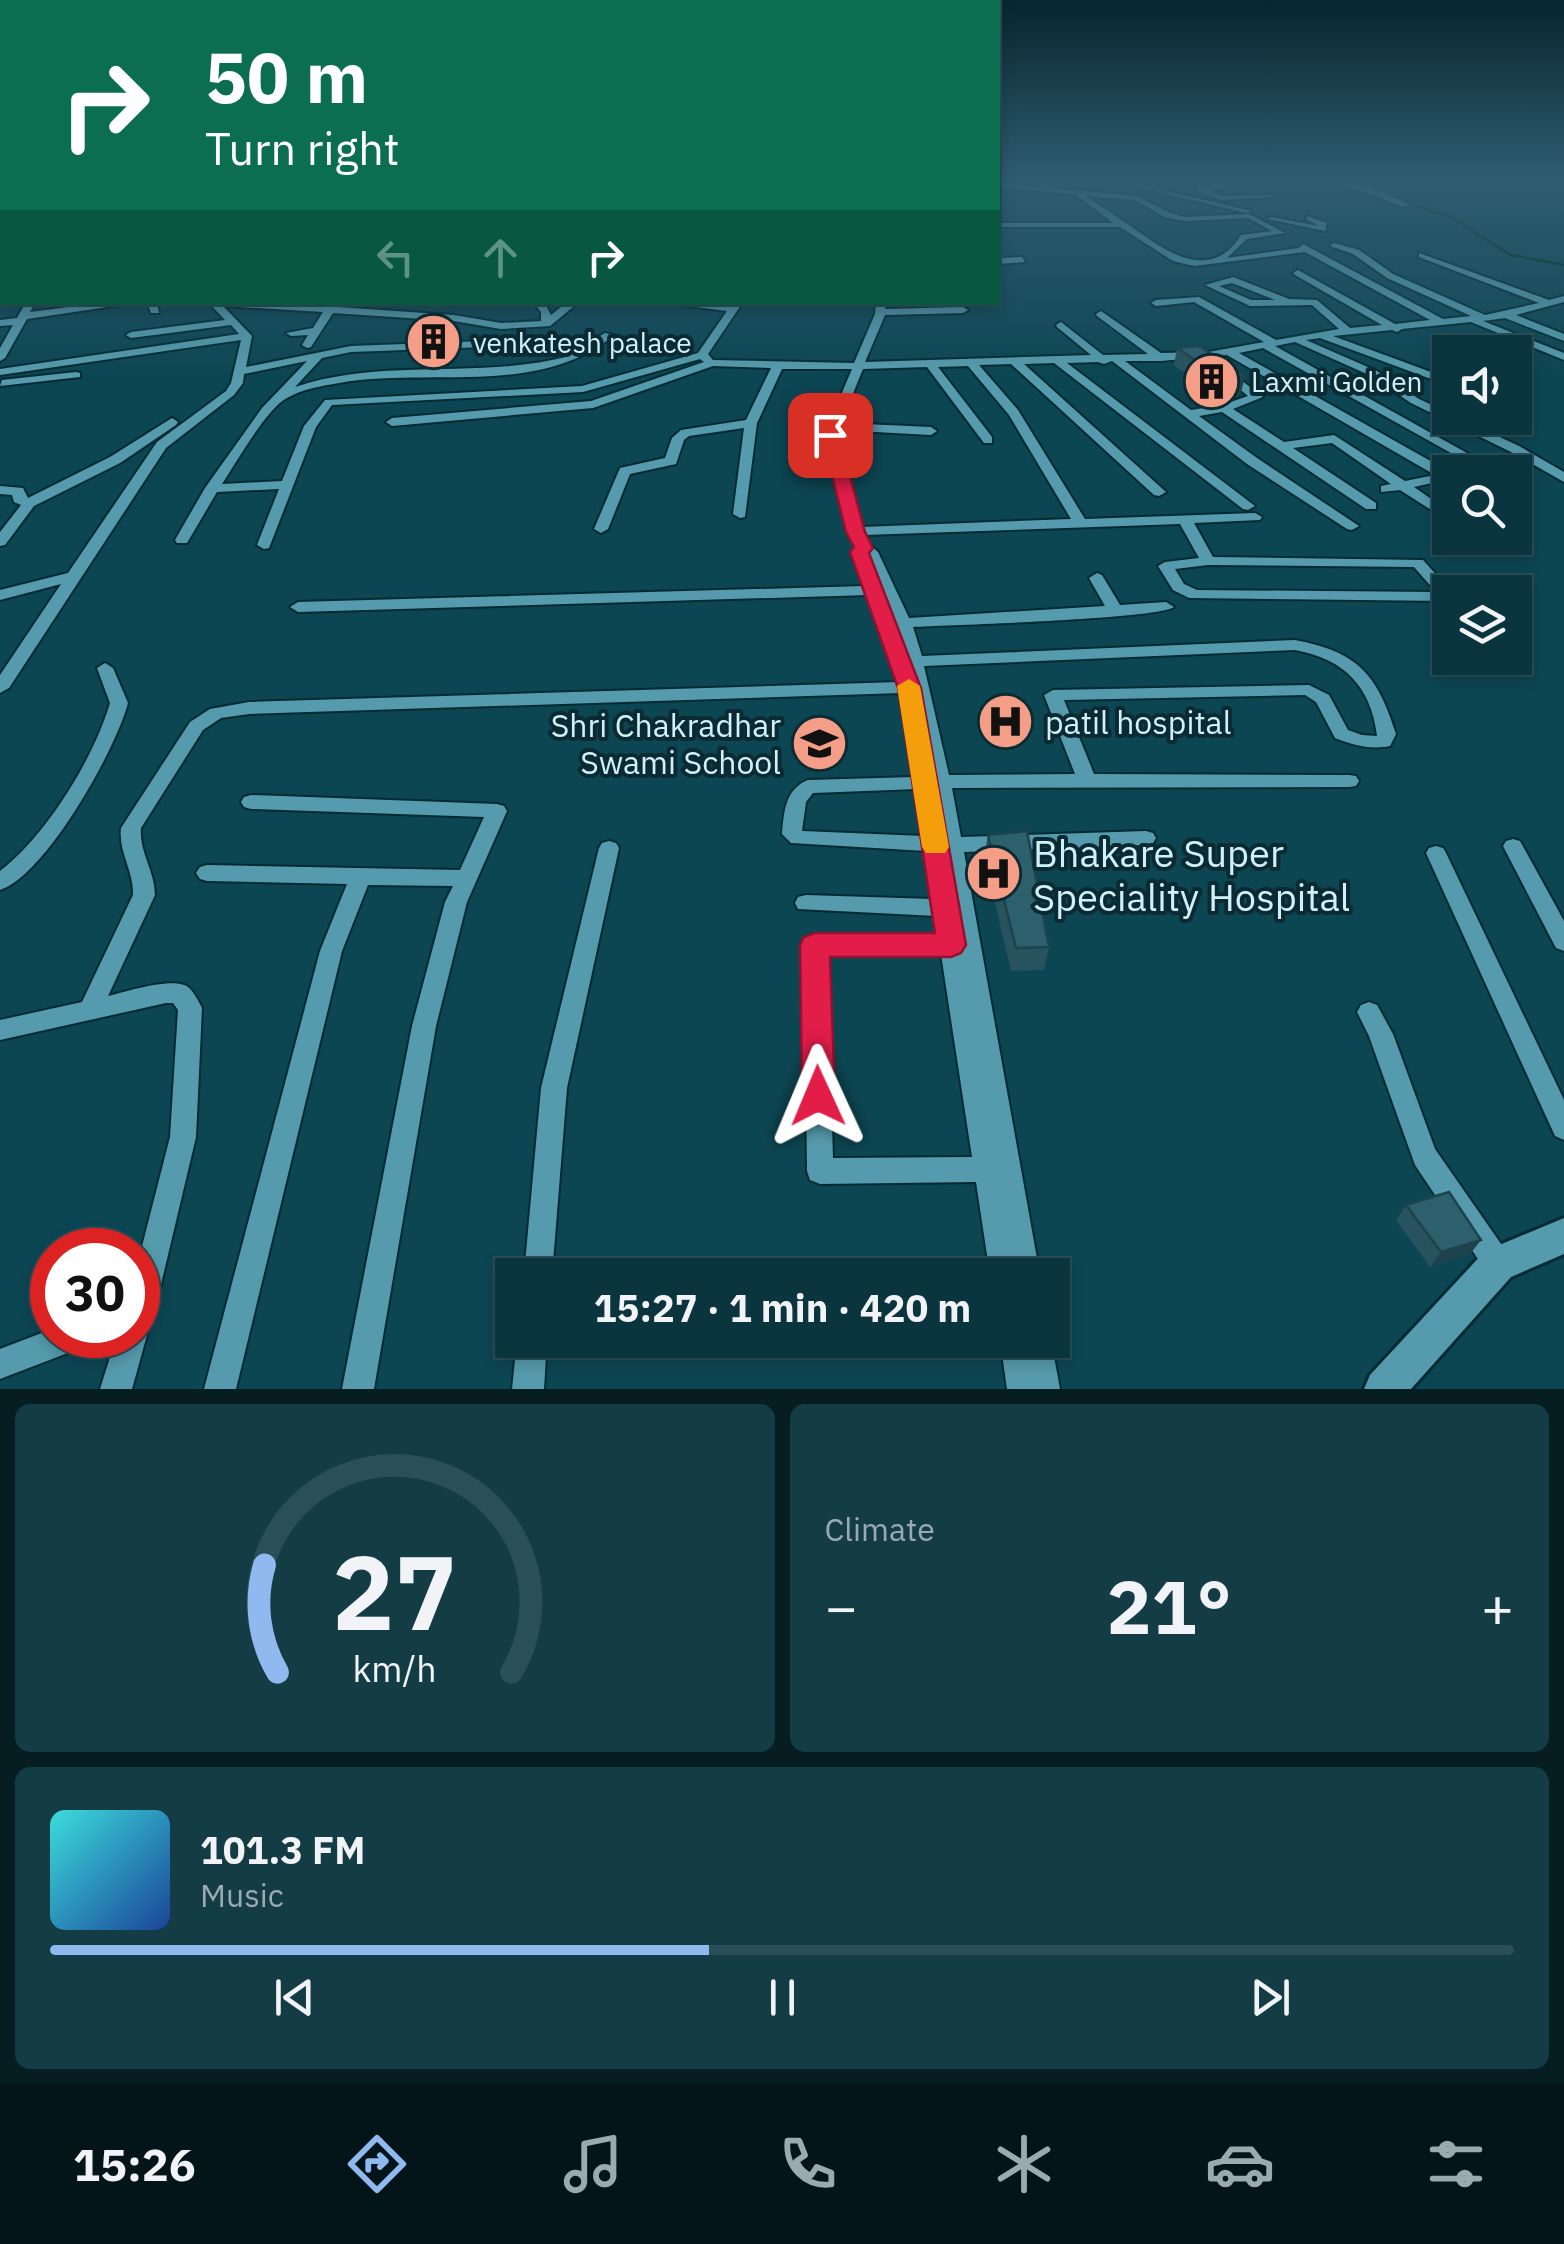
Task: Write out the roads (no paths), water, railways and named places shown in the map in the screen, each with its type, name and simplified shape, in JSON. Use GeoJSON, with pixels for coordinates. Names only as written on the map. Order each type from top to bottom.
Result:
{"type":"FeatureCollection","features":[{"type":"Feature","properties":{"kind":"street"},"geometry":{"type":"LineString","coordinates":[[1157,246],[1176,259],[1195,262],[1220,259],[1236,246]]}},
{"type":"Feature","properties":{"kind":"street"},"geometry":{"type":"LineString","coordinates":[[1334,246],[1356,252],[1390,276],[1564,357]]}},
{"type":"Feature","properties":{"kind":"street"},"geometry":{"type":"LineString","coordinates":[[1220,263],[1237,256],[1305,248],[1444,324]]}},
{"type":"Feature","properties":{"kind":"street"},"geometry":{"type":"LineString","coordinates":[[1000,251],[1020,255],[1000,260]]}},
{"type":"Feature","properties":{"kind":"street"},"geometry":{"type":"LineString","coordinates":[[1422,254],[1455,269],[1492,278],[1564,316]]}},
{"type":"Feature","properties":{"kind":"street"},"geometry":{"type":"LineString","coordinates":[[1298,273],[1398,329]]}},
{"type":"Feature","properties":{"kind":"street"},"geometry":{"type":"LineString","coordinates":[[1288,301],[1233,280],[1210,285],[1250,303],[1314,302],[1349,332]]}},
{"type":"Feature","properties":{"kind":"street"},"geometry":{"type":"LineString","coordinates":[[1416,282],[1461,302],[1457,307]]}},
{"type":"Feature","properties":{"kind":"street"},"geometry":{"type":"LineString","coordinates":[[1156,303],[1196,299],[1464,455]]}},
{"type":"Feature","properties":{"kind":"street"},"geometry":{"type":"LineString","coordinates":[[264,545],[310,426],[329,402],[583,389],[678,359],[858,366],[1199,356],[1321,335],[1478,320],[1564,299]]}},
{"type":"Feature","properties":{"kind":"street"},"geometry":{"type":"LineString","coordinates":[[0,358],[29,305]]}},
{"type":"Feature","properties":{"kind":"street"},"geometry":{"type":"LineString","coordinates":[[0,323],[115,305]]}},
{"type":"Feature","properties":{"kind":"street"},"geometry":{"type":"LineString","coordinates":[[454,318],[455,305]]}},
{"type":"Feature","properties":{"kind":"street"},"geometry":{"type":"LineString","coordinates":[[540,305],[546,312],[545,326]]}},
{"type":"Feature","properties":{"kind":"street"},"geometry":{"type":"LineString","coordinates":[[545,326],[570,305]]}},
{"type":"Feature","properties":{"kind":"street"},"geometry":{"type":"LineString","coordinates":[[230,322],[128,329],[217,306],[329,311],[353,307],[501,326],[545,326],[556,333],[544,342]]}},
{"type":"Feature","properties":{"kind":"street"},"geometry":{"type":"LineString","coordinates":[[217,306],[247,336]]}},
{"type":"Feature","properties":{"kind":"street"},"geometry":{"type":"LineString","coordinates":[[392,422],[546,411],[593,404],[650,386],[707,359],[735,306]]}},
{"type":"Feature","properties":{"kind":"street"},"geometry":{"type":"LineString","coordinates":[[915,688],[914,662],[904,623],[860,552],[830,435],[881,307],[963,310]]}},
{"type":"Feature","properties":{"kind":"street"},"geometry":{"type":"LineString","coordinates":[[307,345],[329,311]]}},
{"type":"Feature","properties":{"kind":"street"},"geometry":{"type":"LineString","coordinates":[[1101,314],[1162,358]]}},
{"type":"Feature","properties":{"kind":"street"},"geometry":{"type":"LineString","coordinates":[[1505,314],[1564,338]]}},
{"type":"Feature","properties":{"kind":"street"},"geometry":{"type":"LineString","coordinates":[[1061,325],[1252,461],[1352,526]]}},
{"type":"Feature","properties":{"kind":"street"},"geometry":{"type":"LineString","coordinates":[[291,333],[317,330]]}},
{"type":"Feature","properties":{"kind":"street"},"geometry":{"type":"LineString","coordinates":[[282,395],[352,376],[407,371],[530,371],[580,353],[609,335]]}},
{"type":"Feature","properties":{"kind":"street"},"geometry":{"type":"LineString","coordinates":[[1321,335],[1432,376]]}},
{"type":"Feature","properties":{"kind":"street"},"geometry":{"type":"LineString","coordinates":[[0,372],[247,336]]}},
{"type":"Feature","properties":{"kind":"street"},"geometry":{"type":"LineString","coordinates":[[0,688],[160,445],[218,405],[238,374],[247,336]]}},
{"type":"Feature","properties":{"kind":"street"},"geometry":{"type":"LineString","coordinates":[[1295,339],[1373,373],[1414,401],[1515,449],[1564,478]]}},
{"type":"Feature","properties":{"kind":"street"},"geometry":{"type":"LineString","coordinates":[[0,542],[29,503],[115,460],[238,374],[318,355],[373,348],[544,342],[578,343],[580,353]]}},
{"type":"Feature","properties":{"kind":"street"},"geometry":{"type":"LineString","coordinates":[[1230,352],[1446,476],[1386,489]]}},
{"type":"Feature","properties":{"kind":"street"},"geometry":{"type":"LineString","coordinates":[[182,540],[212,488],[266,411],[318,355]]}},
{"type":"Feature","properties":{"kind":"street"},"geometry":{"type":"LineString","coordinates":[[1190,414],[1258,397],[1199,356]]}},
{"type":"Feature","properties":{"kind":"street"},"geometry":{"type":"LineString","coordinates":[[860,540],[1252,512],[1059,362]]}},
{"type":"Feature","properties":{"kind":"street"},"geometry":{"type":"LineString","coordinates":[[1016,363],[1159,492]]}},
{"type":"Feature","properties":{"kind":"street"},"geometry":{"type":"LineString","coordinates":[[930,364],[988,440]]}},
{"type":"Feature","properties":{"kind":"street"},"geometry":{"type":"LineString","coordinates":[[972,364],[1014,413],[1080,522]]}},
{"type":"Feature","properties":{"kind":"street"},"geometry":{"type":"LineString","coordinates":[[740,514],[751,423],[778,365]]}},
{"type":"Feature","properties":{"kind":"street"},"geometry":{"type":"LineString","coordinates":[[0,383],[76,375]]}},
{"type":"Feature","properties":{"kind":"street"},"geometry":{"type":"LineString","coordinates":[[630,377],[650,386]]}},
{"type":"Feature","properties":{"kind":"street"},"geometry":{"type":"LineString","coordinates":[[1224,408],[1371,506]]}},
{"type":"Feature","properties":{"kind":"street"},"geometry":{"type":"LineString","coordinates":[[601,529],[625,471],[671,462],[678,438],[685,432],[751,423]]}},
{"type":"Feature","properties":{"kind":"street"},"geometry":{"type":"LineString","coordinates":[[834,426],[931,431]]}},
{"type":"Feature","properties":{"kind":"street"},"geometry":{"type":"LineString","coordinates":[[1283,446],[1334,439],[1432,505]]}},
{"type":"Feature","properties":{"kind":"street"},"geometry":{"type":"LineString","coordinates":[[212,488],[287,484]]}},
{"type":"Feature","properties":{"kind":"street"},"geometry":{"type":"LineString","coordinates":[[0,490],[18,491],[19,499],[29,503]]}},
{"type":"Feature","properties":{"kind":"street"},"geometry":{"type":"LineString","coordinates":[[1184,518],[1208,561]]}},
{"type":"Feature","properties":{"kind":"street"},"geometry":{"type":"LineString","coordinates":[[1208,561],[1418,563],[1444,592],[1441,598],[1194,595],[1178,587],[1165,566],[1208,561]]}},
{"type":"Feature","properties":{"kind":"street"},"geometry":{"type":"LineString","coordinates":[[0,596],[72,577]]}},
{"type":"Feature","properties":{"kind":"street"},"geometry":{"type":"LineString","coordinates":[[1097,578],[1116,611]]}},
{"type":"Feature","properties":{"kind":"street"},"geometry":{"type":"LineString","coordinates":[[298,608],[882,590]]}},
{"type":"Feature","properties":{"kind":"street"},"geometry":{"type":"LineString","coordinates":[[882,590],[915,688],[997,1169],[1021,1258]]}},
{"type":"Feature","properties":{"kind":"street"},"geometry":{"type":"LineString","coordinates":[[904,623],[1166,607]]}},
{"type":"Feature","properties":{"kind":"street"},"geometry":{"type":"LineString","coordinates":[[914,662],[1295,645],[1326,649],[1351,662],[1378,706],[1387,734],[1383,742],[1360,741],[1340,734],[1323,700],[1309,690],[1052,694],[1088,779]]}},
{"type":"Feature","properties":{"kind":"street"},"geometry":{"type":"LineString","coordinates":[[0,882],[33,856],[103,746],[120,703],[105,668]]}},
{"type":"Feature","properties":{"kind":"street"},"geometry":{"type":"LineString","coordinates":[[89,1010],[144,895],[146,886],[128,840],[131,828],[196,726],[216,713],[249,708],[915,688]]}},
{"type":"Feature","properties":{"kind":"street"},"geometry":{"type":"LineString","coordinates":[[1146,838],[943,843],[798,838],[792,834],[795,806],[802,791],[808,788],[1088,779],[1349,781]]}},
{"type":"Feature","properties":{"kind":"street"},"geometry":{"type":"LineString","coordinates":[[252,802],[497,811],[456,902],[424,1026],[358,1389]]}},
{"type":"Feature","properties":{"kind":"street"},"geometry":{"type":"LineString","coordinates":[[1514,846],[1564,942]]}},
{"type":"Feature","properties":{"kind":"street"},"geometry":{"type":"LineString","coordinates":[[539,1258],[554,1088],[609,848]]}},
{"type":"Feature","properties":{"kind":"street"},"geometry":{"type":"LineString","coordinates":[[1436,853],[1564,1128]]}},
{"type":"Feature","properties":{"kind":"street"},"geometry":{"type":"LineString","coordinates":[[207,873],[466,878]]}},
{"type":"Feature","properties":{"kind":"street"},"geometry":{"type":"LineString","coordinates":[[220,1389],[331,951],[361,877]]}},
{"type":"Feature","properties":{"kind":"street"},"geometry":{"type":"LineString","coordinates":[[806,903],[953,908]]}},
{"type":"Feature","properties":{"kind":"street"},"geometry":{"type":"LineString","coordinates":[[959,945],[815,945],[820,1171],[997,1169]]}},
{"type":"Feature","properties":{"kind":"street"},"geometry":{"type":"LineString","coordinates":[[0,1030],[180,993],[190,1008],[183,1137],[160,1228]]}},
{"type":"Feature","properties":{"kind":"street"},"geometry":{"type":"LineString","coordinates":[[1369,1012],[1381,1034],[1424,1156],[1498,1264]]}},
{"type":"Feature","properties":{"kind":"street"},"geometry":{"type":"LineString","coordinates":[[997,1169],[1003,1258]]}},
{"type":"Feature","properties":{"kind":"street"},"geometry":{"type":"LineString","coordinates":[[1384,1389],[1498,1264],[1564,1236]]}},
{"type":"Feature","properties":{"kind":"street"},"geometry":{"type":"LineString","coordinates":[[0,1364],[30,1352]]}},
{"type":"Feature","properties":{"kind":"street"},"geometry":{"type":"LineString","coordinates":[[116,1389],[125,1358]]}},
{"type":"Feature","properties":{"kind":"street"},"geometry":{"type":"LineString","coordinates":[[528,1389],[531,1358]]}},
{"type":"Feature","properties":{"kind":"street"},"geometry":{"type":"LineString","coordinates":[[1018,1358],[1023,1389]]}},
{"type":"Feature","properties":{"kind":"street"},"geometry":{"type":"LineString","coordinates":[[1039,1358],[1044,1389]]}},
{"type":"Feature","properties":{"kind":"waterway"},"geometry":{"type":"LineString","coordinates":[[1496,246],[1511,255],[1564,265]]}},
{"type":"Feature","properties":{"kind":"place","name":"venkatesh palace"},"geometry":{"type":"Point","coordinates":[434,342]}},
{"type":"Feature","properties":{"kind":"place","name":"Laxmi Golden"},"geometry":{"type":"Point","coordinates":[1212,381]}},
{"type":"Feature","properties":{"kind":"place","name":"patil hospital"},"geometry":{"type":"Point","coordinates":[1006,722]}},
{"type":"Feature","properties":{"kind":"place","name":"Shri Chakradhar Swami School"},"geometry":{"type":"Point","coordinates":[820,743]}},
{"type":"Feature","properties":{"kind":"place","name":"Bhakare Super Speciality Hospital"},"geometry":{"type":"Point","coordinates":[994,874]}}]}
